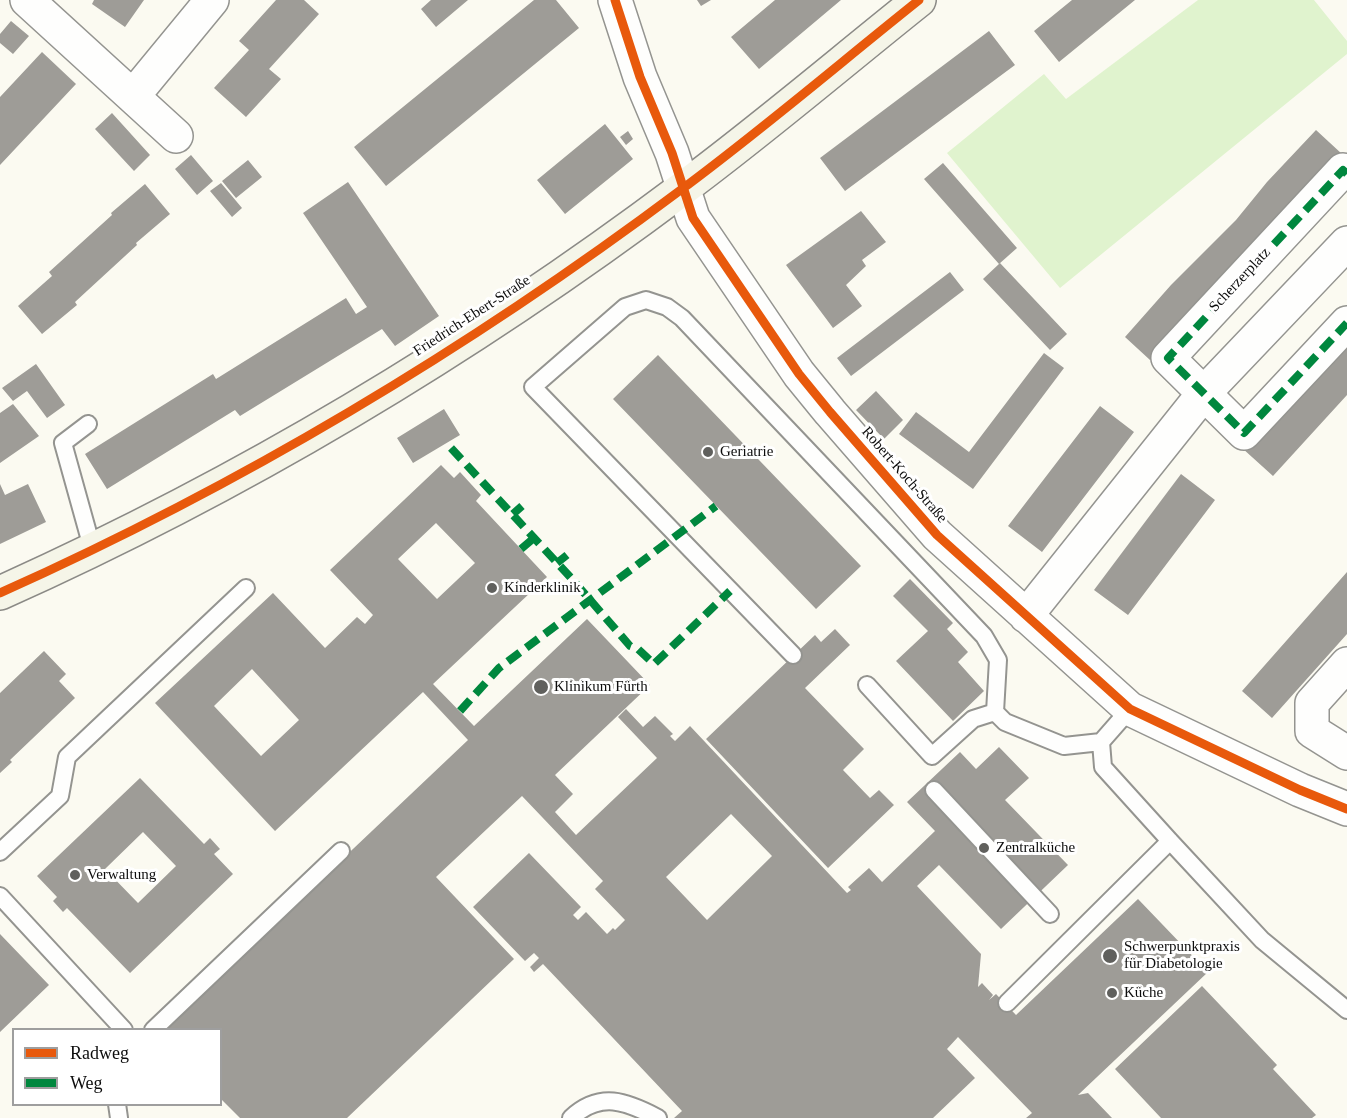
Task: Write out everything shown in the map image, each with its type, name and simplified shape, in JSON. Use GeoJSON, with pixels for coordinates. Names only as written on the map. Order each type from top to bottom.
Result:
{"type":"FeatureCollection","features":[{"type":"Feature","properties":{"kind":"street"},"geometry":{"type":"LineString","coordinates":[[27,0],[176,136]]}},
{"type":"Feature","properties":{"kind":"street"},"geometry":{"type":"LineString","coordinates":[[133,96],[212,0]]}},
{"type":"Feature","properties":{"kind":"street","name":"Robert-Koch-Straße"},"geometry":{"type":"LineString","coordinates":[[615,0],[640,77],[672,153],[693,218],[799,374],[937,535],[1130,709],[1299,790],[1347,809]]}},
{"type":"Feature","properties":{"kind":"street","name":"Friedrich-Ebert-Straße"},"geometry":{"type":"LineString","coordinates":[[0,593],[93,551],[169,513],[322,428],[471,336],[559,278],[683,188],[919,0]]}},
{"type":"Feature","properties":{"kind":"street","name":"Scherzerplatz"},"geometry":{"type":"LineString","coordinates":[[1347,174],[1343,170],[1168,358],[1244,433],[1347,322]]}},
{"type":"Feature","properties":{"kind":"street"},"geometry":{"type":"LineString","coordinates":[[1026,616],[1204,393],[1347,243]]}},
{"type":"Feature","properties":{"kind":"street"},"geometry":{"type":"LineString","coordinates":[[1347,664],[1312,703],[1312,731],[1347,753]]}},
{"type":"Feature","properties":{"kind":"lane"},"geometry":{"type":"LineString","coordinates":[[793,655],[533,387],[625,307],[646,300],[667,308],[682,318],[984,636],[998,660],[995,712],[1005,722],[1064,746],[1101,742],[1130,709]]}},
{"type":"Feature","properties":{"kind":"lane"},"geometry":{"type":"LineString","coordinates":[[88,424],[63,443],[93,551]]}},
{"type":"Feature","properties":{"kind":"lane"},"geometry":{"type":"LineString","coordinates":[[0,852],[60,796],[67,757],[246,588]]}},
{"type":"Feature","properties":{"kind":"lane"},"geometry":{"type":"LineString","coordinates":[[867,685],[932,756],[973,719],[995,712]]}},
{"type":"Feature","properties":{"kind":"lane"},"geometry":{"type":"LineString","coordinates":[[1101,742],[1104,767],[1170,841],[1262,940],[1347,1010]]}},
{"type":"Feature","properties":{"kind":"lane"},"geometry":{"type":"LineString","coordinates":[[934,790],[1050,914]]}},
{"type":"Feature","properties":{"kind":"lane"},"geometry":{"type":"LineString","coordinates":[[1007,1003],[1170,841]]}},
{"type":"Feature","properties":{"kind":"lane"},"geometry":{"type":"LineString","coordinates":[[154,1028],[341,851]]}},
{"type":"Feature","properties":{"kind":"lane"},"geometry":{"type":"LineString","coordinates":[[0,896],[123,1028]]}},
{"type":"Feature","properties":{"kind":"lane"},"geometry":{"type":"LineString","coordinates":[[571,1118],[583,1107],[601,1100],[631,1105],[658,1118]]}},
{"type":"Feature","properties":{"kind":"green space"},"geometry":{"type":"Polygon","coordinates":[[[1198,0],[1314,0],[1347,41],[1347,54],[1060,288],[947,153],[1044,74],[1066,99],[1198,0]]]}},
{"type":"Feature","properties":{"kind":"building"},"geometry":{"type":"Polygon","coordinates":[[[94,0],[144,0],[125,27],[92,4],[94,0]]]}},
{"type":"Feature","properties":{"kind":"building"},"geometry":{"type":"Polygon","coordinates":[[[276,0],[304,0],[319,14],[269,69],[281,79],[246,117],[214,88],[249,50],[239,41],[276,0]]]}},
{"type":"Feature","properties":{"kind":"building"},"geometry":{"type":"Polygon","coordinates":[[[431,0],[468,0],[436,27],[421,9],[431,0]]]}},
{"type":"Feature","properties":{"kind":"building"},"geometry":{"type":"Polygon","coordinates":[[[534,0],[556,0],[579,28],[386,186],[354,147],[534,0]]]}},
{"type":"Feature","properties":{"kind":"building"},"geometry":{"type":"Polygon","coordinates":[[[697,0],[711,0],[701,6],[697,0]]]}},
{"type":"Feature","properties":{"kind":"building"},"geometry":{"type":"Polygon","coordinates":[[[775,0],[841,0],[759,69],[731,37],[775,0]]]}},
{"type":"Feature","properties":{"kind":"building"},"geometry":{"type":"Polygon","coordinates":[[[1072,0],[1135,0],[1059,62],[1034,31],[1072,0]]]}},
{"type":"Feature","properties":{"kind":"building"},"geometry":{"type":"Polygon","coordinates":[[[11,21],[29,36],[13,54],[0,43],[0,34],[11,21]]]}},
{"type":"Feature","properties":{"kind":"building"},"geometry":{"type":"Polygon","coordinates":[[[989,31],[1015,65],[845,191],[820,158],[989,31]]]}},
{"type":"Feature","properties":{"kind":"building"},"geometry":{"type":"Polygon","coordinates":[[[42,52],[76,84],[0,165],[0,97],[42,52]]]}},
{"type":"Feature","properties":{"kind":"building"},"geometry":{"type":"Polygon","coordinates":[[[112,113],[150,155],[134,171],[95,129],[112,113]]]}},
{"type":"Feature","properties":{"kind":"building"},"geometry":{"type":"Polygon","coordinates":[[[605,124],[633,159],[565,214],[537,180],[605,124]]]}},
{"type":"Feature","properties":{"kind":"building"},"geometry":{"type":"Polygon","coordinates":[[[1316,130],[1342,154],[1182,323],[1150,360],[1125,337],[1171,285],[1236,220],[1267,182],[1316,130]]]}},
{"type":"Feature","properties":{"kind":"building"},"geometry":{"type":"Polygon","coordinates":[[[628,131],[633,139],[626,145],[620,137],[628,131]]]}},
{"type":"Feature","properties":{"kind":"building"},"geometry":{"type":"Polygon","coordinates":[[[191,155],[213,181],[197,195],[175,169],[191,155]]]}},
{"type":"Feature","properties":{"kind":"building"},"geometry":{"type":"Polygon","coordinates":[[[248,160],[262,177],[236,198],[222,181],[248,160]]]}},
{"type":"Feature","properties":{"kind":"building"},"geometry":{"type":"Polygon","coordinates":[[[943,163],[1017,248],[999,264],[924,179],[943,163]]]}},
{"type":"Feature","properties":{"kind":"building"},"geometry":{"type":"Polygon","coordinates":[[[348,182],[439,316],[395,346],[382,329],[240,416],[235,410],[107,489],[85,454],[213,374],[216,379],[346,298],[356,314],[367,307],[303,213],[348,182]]]}},
{"type":"Feature","properties":{"kind":"building"},"geometry":{"type":"Polygon","coordinates":[[[221,183],[242,208],[232,217],[210,191],[221,183]]]}},
{"type":"Feature","properties":{"kind":"building"},"geometry":{"type":"Polygon","coordinates":[[[145,184],[170,214],[136,243],[137,245],[75,302],[77,305],[42,334],[18,306],[52,276],[49,272],[145,184]]]}},
{"type":"Feature","properties":{"kind":"building"},"geometry":{"type":"Polygon","coordinates":[[[861,211],[886,242],[862,260],[866,266],[846,285],[862,306],[833,328],[786,265],[861,211]]]}},
{"type":"Feature","properties":{"kind":"building"},"geometry":{"type":"Polygon","coordinates":[[[1000,263],[1067,334],[1050,350],[983,279],[1000,263]]]}},
{"type":"Feature","properties":{"kind":"building"},"geometry":{"type":"Polygon","coordinates":[[[950,272],[964,290],[851,376],[837,358],[950,272]]]}},
{"type":"Feature","properties":{"kind":"building"},"geometry":{"type":"Polygon","coordinates":[[[1347,333],[1347,395],[1273,476],[1242,448],[1347,333]]]}},
{"type":"Feature","properties":{"kind":"building"},"geometry":{"type":"Polygon","coordinates":[[[1044,353],[1064,368],[973,489],[899,434],[916,412],[969,452],[1044,353]]]}},
{"type":"Feature","properties":{"kind":"building","name":"Geriatrie"},"geometry":{"type":"Polygon","coordinates":[[[658,355],[861,566],[816,609],[613,399],[658,355]]]}},
{"type":"Feature","properties":{"kind":"building"},"geometry":{"type":"Polygon","coordinates":[[[36,364],[65,405],[47,418],[27,391],[13,401],[2,388],[36,364]]]}},
{"type":"Feature","properties":{"kind":"building"},"geometry":{"type":"Polygon","coordinates":[[[876,391],[903,420],[884,439],[856,410],[876,391]]]}},
{"type":"Feature","properties":{"kind":"building"},"geometry":{"type":"Polygon","coordinates":[[[13,404],[39,436],[0,463],[0,413],[13,404]]]}},
{"type":"Feature","properties":{"kind":"building"},"geometry":{"type":"Polygon","coordinates":[[[1100,406],[1134,432],[1042,552],[1008,526],[1100,406]]]}},
{"type":"Feature","properties":{"kind":"building"},"geometry":{"type":"Polygon","coordinates":[[[444,409],[460,435],[413,463],[397,438],[444,409]]]}},
{"type":"Feature","properties":{"kind":"building"},"geometry":{"type":"Polygon","coordinates":[[[441,465],[454,478],[460,472],[481,495],[476,501],[547,577],[433,684],[474,726],[587,619],[650,685],[555,775],[573,794],[555,812],[576,835],[657,758],[618,717],[626,709],[643,727],[655,716],[673,734],[670,736],[675,741],[690,726],[847,893],[851,890],[848,887],[869,868],[882,882],[935,831],[907,802],[960,752],[976,769],[999,747],[1029,778],[1005,800],[1068,865],[1001,929],[939,865],[917,886],[981,954],[978,987],[982,983],[993,995],[989,1000],[996,994],[1016,1015],[1138,899],[1208,972],[1078,1095],[1088,1093],[1112,1118],[1026,1118],[1032,1113],[958,1037],[947,1049],[975,1078],[933,1118],[674,1118],[682,1111],[543,964],[534,972],[530,967],[539,958],[534,953],[525,961],[473,907],[529,853],[581,907],[573,915],[578,920],[586,912],[607,934],[625,920],[595,889],[603,881],[522,796],[436,877],[514,959],[347,1118],[240,1118],[222,1100],[222,1028],[164,1028],[468,740],[423,692],[275,831],[155,703],[273,593],[325,648],[357,617],[365,624],[373,615],[330,570],[441,465]],[[436,523],[398,559],[437,599],[475,563],[436,523]],[[252,669],[214,706],[261,756],[299,720],[252,669]],[[731,814],[666,877],[707,920],[772,856],[731,814]]]}},
{"type":"Feature","properties":{"kind":"building"},"geometry":{"type":"Polygon","coordinates":[[[1181,474],[1215,500],[1128,615],[1094,590],[1181,474]]]}},
{"type":"Feature","properties":{"kind":"building"},"geometry":{"type":"Polygon","coordinates":[[[0,484],[5,495],[28,484],[46,522],[0,544],[0,484]]]}},
{"type":"Feature","properties":{"kind":"building"},"geometry":{"type":"Polygon","coordinates":[[[1347,572],[1347,634],[1272,718],[1242,691],[1347,572]]]}},
{"type":"Feature","properties":{"kind":"building"},"geometry":{"type":"Polygon","coordinates":[[[910,579],[953,623],[947,629],[968,652],[958,662],[984,691],[953,721],[896,661],[928,631],[893,596],[910,579]]]}},
{"type":"Feature","properties":{"kind":"building"},"geometry":{"type":"Polygon","coordinates":[[[835,629],[850,645],[805,688],[864,749],[843,770],[870,798],[879,790],[894,805],[828,868],[706,739],[815,635],[821,642],[835,629]]]}},
{"type":"Feature","properties":{"kind":"building"},"geometry":{"type":"Polygon","coordinates":[[[44,651],[66,674],[59,681],[75,698],[10,760],[12,762],[0,773],[0,693],[44,651]]]}},
{"type":"Feature","properties":{"kind":"building","name":"Verwaltung"},"geometry":{"type":"Polygon","coordinates":[[[140,778],[204,844],[210,838],[220,849],[214,854],[233,874],[130,973],[67,908],[63,912],[53,901],[57,897],[37,876],[140,778]],[[143,832],[105,869],[138,903],[176,866],[143,832]]]}},
{"type":"Feature","properties":{"kind":"building"},"geometry":{"type":"Polygon","coordinates":[[[0,934],[49,985],[0,1032],[0,934]]]}},
{"type":"Feature","properties":{"kind":"building"},"geometry":{"type":"Polygon","coordinates":[[[1202,986],[1277,1065],[1273,1069],[1316,1115],[1312,1118],[1161,1118],[1115,1069],[1202,986]]]}},
{"type":"Feature","properties":{"kind":"marked path"},"geometry":{"type":"LineString","coordinates":[[1347,174],[1343,170],[1168,358],[1244,433],[1347,323]]}},
{"type":"Feature","properties":{"kind":"marked path"},"geometry":{"type":"LineString","coordinates":[[451,448],[572,579],[630,646],[638,649],[654,664],[730,591]]}},
{"type":"Feature","properties":{"kind":"marked path"},"geometry":{"type":"LineString","coordinates":[[513,514],[522,506]]}},
{"type":"Feature","properties":{"kind":"marked path"},"geometry":{"type":"LineString","coordinates":[[460,711],[499,668],[716,506]]}},
{"type":"Feature","properties":{"kind":"marked path"},"geometry":{"type":"LineString","coordinates":[[521,549],[534,538]]}},
{"type":"Feature","properties":{"kind":"marked path"},"geometry":{"type":"LineString","coordinates":[[557,563],[567,555]]}},
{"type":"Feature","properties":{"kind":"cycle path"},"geometry":{"type":"LineString","coordinates":[[615,0],[640,77],[672,153],[693,218],[799,374],[937,535],[1130,709],[1300,790],[1347,809]]}},
{"type":"Feature","properties":{"kind":"cycle path"},"geometry":{"type":"LineString","coordinates":[[0,593],[90,551],[266,460],[437,358],[602,248],[682,189],[919,0]]}},
{"type":"Feature","properties":{"kind":"place","name":"Geriatrie"},"geometry":{"type":"Point","coordinates":[708,452]}},
{"type":"Feature","properties":{"kind":"place","name":"Kinderklinik"},"geometry":{"type":"Point","coordinates":[492,588]}},
{"type":"Feature","properties":{"kind":"place","name":"Klinikum Fürth"},"geometry":{"type":"Point","coordinates":[541,687]}},
{"type":"Feature","properties":{"kind":"place","name":"Zentralküche"},"geometry":{"type":"Point","coordinates":[984,848]}},
{"type":"Feature","properties":{"kind":"place","name":"Verwaltung"},"geometry":{"type":"Point","coordinates":[75,875]}},
{"type":"Feature","properties":{"kind":"place","name":"Schwerpunktpraxis für Diabetologie"},"geometry":{"type":"Point","coordinates":[1110,956]}},
{"type":"Feature","properties":{"kind":"place","name":"Küche"},"geometry":{"type":"Point","coordinates":[1112,993]}}]}
